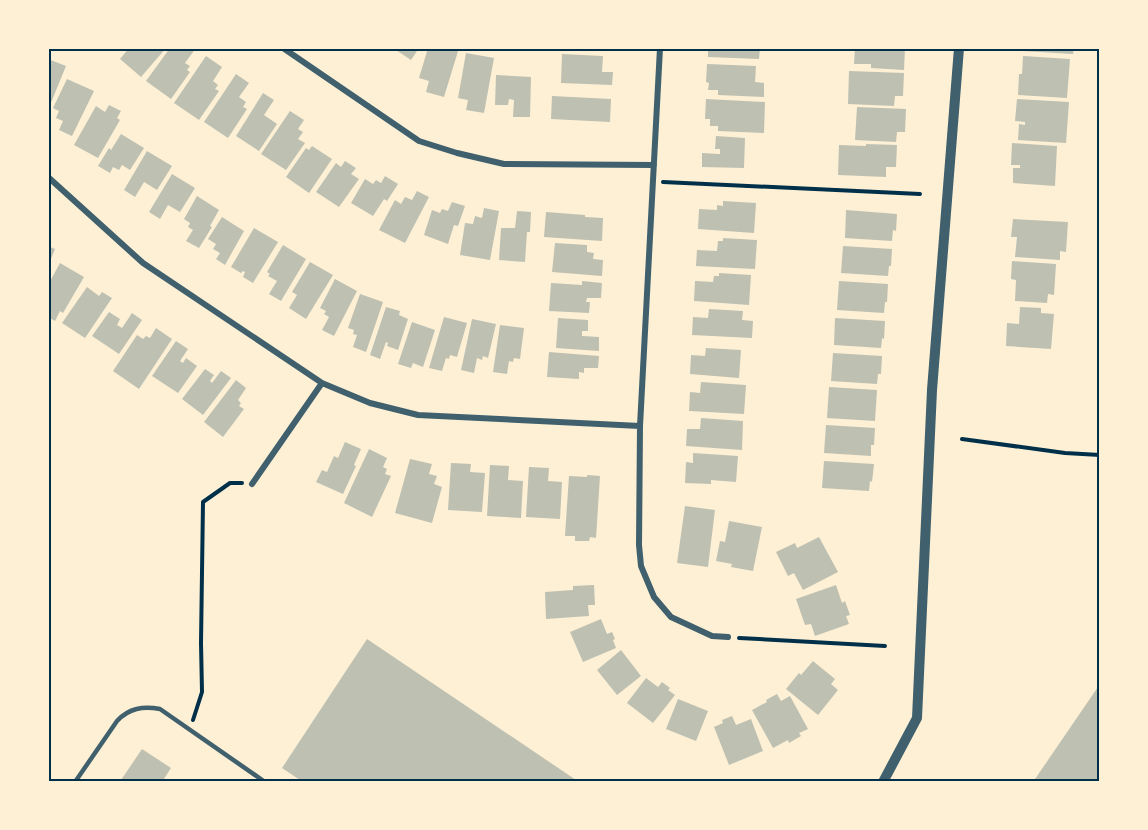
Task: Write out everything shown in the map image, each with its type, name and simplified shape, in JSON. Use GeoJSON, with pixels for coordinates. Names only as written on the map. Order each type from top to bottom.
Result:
{"type":"FeatureCollection","features":[{"type":"Feature","properties":{"kind":"street"},"geometry":{"type":"LineString","coordinates":[[283,48],[419,141],[457,153],[504,164],[654,165]]}},
{"type":"Feature","properties":{"kind":"street"},"geometry":{"type":"LineString","coordinates":[[660,48],[640,426],[639,545],[641,566],[654,597],[671,617],[712,636],[728,638]]}},
{"type":"Feature","properties":{"kind":"street"},"geometry":{"type":"LineString","coordinates":[[883,782],[916,718],[932,390],[959,48]]}},
{"type":"Feature","properties":{"kind":"street"},"geometry":{"type":"LineString","coordinates":[[48,177],[142,263],[322,383],[370,403],[418,415],[640,426]]}},
{"type":"Feature","properties":{"kind":"street"},"geometry":{"type":"LineString","coordinates":[[252,484],[322,383]]}},
{"type":"Feature","properties":{"kind":"lane"},"geometry":{"type":"LineString","coordinates":[[75,782],[123,714],[136,708],[147,707],[160,709],[265,782]]}},
{"type":"Feature","properties":{"kind":"path"},"geometry":{"type":"LineString","coordinates":[[654,181],[920,194]]}},
{"type":"Feature","properties":{"kind":"path"},"geometry":{"type":"LineString","coordinates":[[962,439],[1065,453],[1100,455]]}},
{"type":"Feature","properties":{"kind":"path"},"geometry":{"type":"LineString","coordinates":[[190,730],[202,692],[203,501],[230,483],[252,484]]}},
{"type":"Feature","properties":{"kind":"path"},"geometry":{"type":"LineString","coordinates":[[728,638],[885,646]]}},
{"type":"Feature","properties":{"kind":"building"},"geometry":{"type":"Polygon","coordinates":[[[129,48],[166,48],[141,77],[120,59],[129,48]]]}},
{"type":"Feature","properties":{"kind":"building"},"geometry":{"type":"Polygon","coordinates":[[[170,48],[196,48],[185,63],[190,66],[187,70],[190,72],[171,99],[146,81],[170,48]]]}},
{"type":"Feature","properties":{"kind":"building"},"geometry":{"type":"Polygon","coordinates":[[[393,48],[419,48],[411,60],[393,48]]]}},
{"type":"Feature","properties":{"kind":"building"},"geometry":{"type":"Polygon","coordinates":[[[428,48],[459,48],[444,97],[426,92],[429,81],[419,78],[428,48]]]}},
{"type":"Feature","properties":{"kind":"building"},"geometry":{"type":"Polygon","coordinates":[[[708,48],[760,48],[759,59],[708,57],[708,48]]]}},
{"type":"Feature","properties":{"kind":"building"},"geometry":{"type":"Polygon","coordinates":[[[855,48],[905,48],[904,70],[871,68],[871,64],[854,64],[855,48]]]}},
{"type":"Feature","properties":{"kind":"building"},"geometry":{"type":"Polygon","coordinates":[[[1023,48],[1074,48],[1073,54],[1022,51],[1023,48]]]}},
{"type":"Feature","properties":{"kind":"building"},"geometry":{"type":"Polygon","coordinates":[[[466,53],[494,58],[484,113],[466,110],[468,100],[458,98],[466,53]]]}},
{"type":"Feature","properties":{"kind":"building"},"geometry":{"type":"Polygon","coordinates":[[[562,54],[603,56],[602,72],[613,72],[612,85],[561,83],[562,54]]]}},
{"type":"Feature","properties":{"kind":"building"},"geometry":{"type":"Polygon","coordinates":[[[206,56],[222,67],[213,81],[218,85],[215,89],[219,91],[199,120],[174,103],[206,56]]]}},
{"type":"Feature","properties":{"kind":"building"},"geometry":{"type":"Polygon","coordinates":[[[1023,56],[1070,59],[1067,98],[1018,95],[1023,56]]]}},
{"type":"Feature","properties":{"kind":"building"},"geometry":{"type":"Polygon","coordinates":[[[48,59],[66,66],[48,110],[48,59]]]}},
{"type":"Feature","properties":{"kind":"building"},"geometry":{"type":"Polygon","coordinates":[[[707,64],[756,66],[755,82],[764,83],[764,97],[718,95],[718,90],[708,90],[707,64]]]}},
{"type":"Feature","properties":{"kind":"building"},"geometry":{"type":"Polygon","coordinates":[[[849,71],[904,73],[903,96],[895,96],[894,106],[848,104],[849,71]]]}},
{"type":"Feature","properties":{"kind":"building"},"geometry":{"type":"Polygon","coordinates":[[[236,74],[249,83],[239,97],[246,102],[243,107],[247,109],[228,138],[204,122],[236,74]]]}},
{"type":"Feature","properties":{"kind":"building"},"geometry":{"type":"Polygon","coordinates":[[[496,75],[531,77],[530,117],[513,117],[514,100],[509,99],[508,105],[495,105],[496,75]]]}},
{"type":"Feature","properties":{"kind":"building"},"geometry":{"type":"Polygon","coordinates":[[[67,79],[94,91],[72,136],[59,130],[63,121],[56,118],[59,111],[53,108],[67,79]]]}},
{"type":"Feature","properties":{"kind":"building"},"geometry":{"type":"Polygon","coordinates":[[[263,93],[274,100],[264,115],[277,124],[259,151],[236,136],[263,93]]]}},
{"type":"Feature","properties":{"kind":"building"},"geometry":{"type":"Polygon","coordinates":[[[552,96],[611,99],[610,122],[551,119],[552,96]]]}},
{"type":"Feature","properties":{"kind":"building"},"geometry":{"type":"Polygon","coordinates":[[[706,99],[765,102],[764,133],[718,131],[718,126],[710,126],[710,119],[705,119],[706,99]]]}},
{"type":"Feature","properties":{"kind":"building"},"geometry":{"type":"Polygon","coordinates":[[[1017,99],[1069,102],[1066,143],[1018,140],[1019,124],[1025,125],[1025,122],[1015,121],[1017,99]]]}},
{"type":"Feature","properties":{"kind":"building"},"geometry":{"type":"Polygon","coordinates":[[[109,105],[121,111],[117,118],[120,120],[98,158],[74,145],[96,106],[105,112],[109,105]]]}},
{"type":"Feature","properties":{"kind":"building"},"geometry":{"type":"Polygon","coordinates":[[[857,107],[906,109],[905,132],[897,132],[896,142],[855,140],[857,107]]]}},
{"type":"Feature","properties":{"kind":"building"},"geometry":{"type":"Polygon","coordinates":[[[290,111],[304,120],[298,129],[303,132],[298,139],[305,143],[286,170],[261,154],[290,111]]]}},
{"type":"Feature","properties":{"kind":"building"},"geometry":{"type":"Polygon","coordinates":[[[121,134],[144,148],[130,170],[122,165],[119,170],[113,167],[110,173],[98,166],[121,134]]]}},
{"type":"Feature","properties":{"kind":"building"},"geometry":{"type":"Polygon","coordinates":[[[716,136],[745,138],[744,168],[702,167],[702,153],[720,154],[720,149],[715,149],[716,136]]]}},
{"type":"Feature","properties":{"kind":"building"},"geometry":{"type":"Polygon","coordinates":[[[1012,143],[1057,146],[1055,186],[1013,183],[1013,168],[1020,168],[1020,165],[1011,165],[1012,143]]]}},
{"type":"Feature","properties":{"kind":"building"},"geometry":{"type":"Polygon","coordinates":[[[866,144],[897,145],[896,167],[886,167],[886,177],[838,175],[839,145],[866,146],[866,144]]]}},
{"type":"Feature","properties":{"kind":"building"},"geometry":{"type":"Polygon","coordinates":[[[312,146],[332,159],[309,193],[286,177],[306,148],[309,150],[312,146]]]}},
{"type":"Feature","properties":{"kind":"building"},"geometry":{"type":"Polygon","coordinates":[[[147,151],[172,166],[157,190],[144,182],[135,197],[124,190],[147,151]]]}},
{"type":"Feature","properties":{"kind":"building"},"geometry":{"type":"Polygon","coordinates":[[[345,161],[356,168],[351,174],[359,179],[339,207],[316,192],[336,163],[341,167],[345,161]]]}},
{"type":"Feature","properties":{"kind":"building"},"geometry":{"type":"Polygon","coordinates":[[[172,174],[195,188],[180,212],[168,205],[160,219],[149,212],[172,174]]]}},
{"type":"Feature","properties":{"kind":"building"},"geometry":{"type":"Polygon","coordinates":[[[385,176],[398,184],[373,216],[351,203],[365,179],[373,184],[376,180],[381,183],[385,176]]]}},
{"type":"Feature","properties":{"kind":"building"},"geometry":{"type":"Polygon","coordinates":[[[417,191],[429,197],[405,243],[379,230],[395,200],[401,204],[405,197],[412,200],[417,191]]]}},
{"type":"Feature","properties":{"kind":"building"},"geometry":{"type":"Polygon","coordinates":[[[197,196],[219,210],[199,248],[186,241],[193,230],[188,227],[190,223],[184,219],[197,196]]]}},
{"type":"Feature","properties":{"kind":"building"},"geometry":{"type":"Polygon","coordinates":[[[723,201],[756,203],[754,233],[698,229],[699,209],[717,210],[717,205],[723,206],[723,201]]]}},
{"type":"Feature","properties":{"kind":"building"},"geometry":{"type":"Polygon","coordinates":[[[452,202],[465,206],[458,226],[454,225],[448,244],[424,235],[432,210],[440,213],[442,209],[448,211],[452,202]]]}},
{"type":"Feature","properties":{"kind":"building"},"geometry":{"type":"Polygon","coordinates":[[[484,208],[499,211],[490,260],[460,255],[465,223],[473,224],[475,216],[482,218],[484,208]]]}},
{"type":"Feature","properties":{"kind":"building"},"geometry":{"type":"Polygon","coordinates":[[[846,210],[897,214],[896,231],[893,230],[892,241],[845,238],[846,210]]]}},
{"type":"Feature","properties":{"kind":"building"},"geometry":{"type":"Polygon","coordinates":[[[517,211],[531,212],[525,262],[499,260],[501,228],[515,228],[517,211]]]}},
{"type":"Feature","properties":{"kind":"building"},"geometry":{"type":"Polygon","coordinates":[[[546,212],[603,218],[602,241],[544,237],[546,212]]]}},
{"type":"Feature","properties":{"kind":"building"},"geometry":{"type":"Polygon","coordinates":[[[222,217],[244,231],[225,265],[216,259],[220,253],[213,249],[216,244],[208,239],[222,217]]]}},
{"type":"Feature","properties":{"kind":"building"},"geometry":{"type":"Polygon","coordinates":[[[1013,219],[1068,222],[1066,252],[1060,251],[1060,260],[1015,257],[1017,237],[1011,237],[1013,219]]]}},
{"type":"Feature","properties":{"kind":"building"},"geometry":{"type":"Polygon","coordinates":[[[254,228],[278,242],[253,283],[243,277],[245,272],[241,273],[231,267],[254,228]]]}},
{"type":"Feature","properties":{"kind":"building"},"geometry":{"type":"Polygon","coordinates":[[[723,238],[757,240],[755,269],[696,266],[697,250],[717,251],[718,241],[723,241],[723,238]]]}},
{"type":"Feature","properties":{"kind":"building"},"geometry":{"type":"Polygon","coordinates":[[[555,243],[587,245],[587,252],[594,253],[593,259],[603,260],[602,276],[552,272],[555,243]]]}},
{"type":"Feature","properties":{"kind":"building"},"geometry":{"type":"Polygon","coordinates":[[[283,245],[306,259],[281,301],[269,294],[277,281],[268,276],[270,274],[267,272],[283,245]]]}},
{"type":"Feature","properties":{"kind":"building"},"geometry":{"type":"Polygon","coordinates":[[[48,246],[55,249],[48,266],[48,246]]]}},
{"type":"Feature","properties":{"kind":"building"},"geometry":{"type":"Polygon","coordinates":[[[843,246],[892,249],[888,276],[841,273],[843,246]]]}},
{"type":"Feature","properties":{"kind":"building"},"geometry":{"type":"Polygon","coordinates":[[[1012,261],[1056,264],[1054,295],[1048,294],[1047,303],[1015,301],[1016,280],[1011,279],[1012,261]]]}},
{"type":"Feature","properties":{"kind":"building"},"geometry":{"type":"Polygon","coordinates":[[[310,262],[333,275],[306,319],[289,308],[297,295],[292,292],[310,262]]]}},
{"type":"Feature","properties":{"kind":"building"},"geometry":{"type":"Polygon","coordinates":[[[60,263],[84,277],[63,313],[60,311],[55,321],[48,317],[50,306],[48,305],[48,285],[60,263]]]}},
{"type":"Feature","properties":{"kind":"building"},"geometry":{"type":"Polygon","coordinates":[[[719,273],[751,275],[749,305],[694,301],[695,281],[713,282],[714,276],[719,276],[719,273]]]}},
{"type":"Feature","properties":{"kind":"building"},"geometry":{"type":"Polygon","coordinates":[[[335,279],[357,291],[334,336],[322,330],[329,317],[324,314],[326,311],[320,308],[335,279]]]}},
{"type":"Feature","properties":{"kind":"building"},"geometry":{"type":"Polygon","coordinates":[[[582,281],[602,283],[601,298],[587,298],[586,302],[590,302],[589,313],[549,311],[551,283],[582,285],[582,281]]]}},
{"type":"Feature","properties":{"kind":"building"},"geometry":{"type":"Polygon","coordinates":[[[839,281],[888,284],[884,313],[837,310],[839,281]]]}},
{"type":"Feature","properties":{"kind":"building"},"geometry":{"type":"Polygon","coordinates":[[[87,287],[99,296],[102,292],[112,298],[85,338],[62,323],[87,287]]]}},
{"type":"Feature","properties":{"kind":"building"},"geometry":{"type":"Polygon","coordinates":[[[360,294],[383,302],[366,352],[353,347],[357,335],[353,334],[354,330],[348,328],[360,294]]]}},
{"type":"Feature","properties":{"kind":"building"},"geometry":{"type":"Polygon","coordinates":[[[386,307],[400,311],[399,315],[408,319],[398,350],[387,346],[386,342],[380,359],[370,355],[386,307]]]}},
{"type":"Feature","properties":{"kind":"building"},"geometry":{"type":"Polygon","coordinates":[[[1020,307],[1041,308],[1041,313],[1054,314],[1051,349],[1006,346],[1007,323],[1019,324],[1020,307]]]}},
{"type":"Feature","properties":{"kind":"building"},"geometry":{"type":"Polygon","coordinates":[[[709,309],[743,311],[742,320],[753,321],[752,338],[692,335],[693,317],[708,318],[709,309]]]}},
{"type":"Feature","properties":{"kind":"building"},"geometry":{"type":"Polygon","coordinates":[[[109,312],[120,319],[117,325],[122,328],[132,313],[142,320],[119,354],[92,336],[109,312]]]}},
{"type":"Feature","properties":{"kind":"building"},"geometry":{"type":"Polygon","coordinates":[[[444,317],[467,323],[457,357],[450,355],[449,359],[446,358],[442,371],[429,368],[444,317]]]}},
{"type":"Feature","properties":{"kind":"building"},"geometry":{"type":"Polygon","coordinates":[[[558,318],[588,320],[588,331],[582,331],[582,336],[599,337],[599,351],[556,348],[558,318]]]}},
{"type":"Feature","properties":{"kind":"building"},"geometry":{"type":"Polygon","coordinates":[[[835,318],[885,321],[881,348],[834,345],[835,318]]]}},
{"type":"Feature","properties":{"kind":"building"},"geometry":{"type":"Polygon","coordinates":[[[472,319],[496,324],[488,358],[483,356],[482,360],[477,358],[474,373],[461,370],[472,319]]]}},
{"type":"Feature","properties":{"kind":"building"},"geometry":{"type":"Polygon","coordinates":[[[412,322],[435,330],[423,367],[413,363],[411,368],[398,364],[412,322]]]}},
{"type":"Feature","properties":{"kind":"building"},"geometry":{"type":"Polygon","coordinates":[[[500,325],[524,328],[520,359],[514,358],[513,362],[509,361],[507,374],[493,372],[500,325]]]}},
{"type":"Feature","properties":{"kind":"building"},"geometry":{"type":"Polygon","coordinates":[[[156,328],[172,339],[139,389],[113,371],[137,335],[143,339],[146,336],[150,338],[156,328]]]}},
{"type":"Feature","properties":{"kind":"building"},"geometry":{"type":"Polygon","coordinates":[[[176,341],[188,349],[180,361],[183,363],[186,358],[197,366],[178,393],[152,376],[176,341]]]}},
{"type":"Feature","properties":{"kind":"building"},"geometry":{"type":"Polygon","coordinates":[[[706,348],[741,350],[739,378],[690,374],[691,355],[705,356],[706,348]]]}},
{"type":"Feature","properties":{"kind":"building"},"geometry":{"type":"Polygon","coordinates":[[[549,352],[599,356],[598,368],[584,368],[584,373],[579,372],[579,379],[547,377],[549,352]]]}},
{"type":"Feature","properties":{"kind":"building"},"geometry":{"type":"Polygon","coordinates":[[[833,353],[882,356],[881,374],[878,374],[877,384],[831,381],[833,353]]]}},
{"type":"Feature","properties":{"kind":"building"},"geometry":{"type":"Polygon","coordinates":[[[205,369],[214,375],[210,381],[212,383],[221,371],[231,378],[203,415],[182,399],[205,369]]]}},
{"type":"Feature","properties":{"kind":"building"},"geometry":{"type":"Polygon","coordinates":[[[236,380],[246,388],[238,400],[241,403],[239,406],[244,409],[223,437],[204,422],[236,380]]]}},
{"type":"Feature","properties":{"kind":"building"},"geometry":{"type":"Polygon","coordinates":[[[701,382],[746,385],[744,414],[689,411],[690,392],[700,393],[701,382]]]}},
{"type":"Feature","properties":{"kind":"building"},"geometry":{"type":"Polygon","coordinates":[[[829,387],[877,390],[875,421],[827,418],[829,387]]]}},
{"type":"Feature","properties":{"kind":"building"},"geometry":{"type":"Polygon","coordinates":[[[701,418],[743,421],[742,450],[686,446],[687,429],[700,429],[701,418]]]}},
{"type":"Feature","properties":{"kind":"building"},"geometry":{"type":"Polygon","coordinates":[[[826,425],[875,428],[871,456],[824,453],[826,425]]]}},
{"type":"Feature","properties":{"kind":"building"},"geometry":{"type":"Polygon","coordinates":[[[345,442],[361,449],[343,494],[316,482],[322,470],[327,472],[334,456],[338,458],[345,442]]]}},
{"type":"Feature","properties":{"kind":"building"},"geometry":{"type":"Polygon","coordinates":[[[369,449],[387,458],[383,467],[387,469],[385,474],[391,476],[372,517],[344,503],[369,449]]]}},
{"type":"Feature","properties":{"kind":"building"},"geometry":{"type":"Polygon","coordinates":[[[693,453],[738,456],[736,482],[711,480],[711,484],[685,483],[686,462],[693,463],[693,453]]]}},
{"type":"Feature","properties":{"kind":"building"},"geometry":{"type":"Polygon","coordinates":[[[410,459],[432,464],[429,474],[437,476],[434,484],[442,487],[432,523],[395,513],[410,459]]]}},
{"type":"Feature","properties":{"kind":"building"},"geometry":{"type":"Polygon","coordinates":[[[824,461],[874,464],[869,491],[822,488],[824,461]]]}},
{"type":"Feature","properties":{"kind":"building"},"geometry":{"type":"Polygon","coordinates":[[[451,463],[471,464],[470,472],[485,473],[482,512],[448,510],[451,463]]]}},
{"type":"Feature","properties":{"kind":"building"},"geometry":{"type":"Polygon","coordinates":[[[490,465],[509,466],[508,480],[523,481],[521,518],[487,516],[490,465]]]}},
{"type":"Feature","properties":{"kind":"building"},"geometry":{"type":"Polygon","coordinates":[[[529,467],[549,468],[548,481],[562,482],[560,519],[526,517],[529,467]]]}},
{"type":"Feature","properties":{"kind":"building"},"geometry":{"type":"Polygon","coordinates":[[[587,475],[600,476],[596,538],[590,537],[589,541],[575,541],[575,536],[565,536],[569,476],[587,477],[587,475]]]}},
{"type":"Feature","properties":{"kind":"building"},"geometry":{"type":"Polygon","coordinates":[[[685,506],[715,510],[708,567],[677,563],[685,506]]]}},
{"type":"Feature","properties":{"kind":"building"},"geometry":{"type":"Polygon","coordinates":[[[729,521],[762,527],[753,571],[731,567],[732,564],[716,561],[720,541],[725,542],[729,521]]]}},
{"type":"Feature","properties":{"kind":"building"},"geometry":{"type":"Polygon","coordinates":[[[819,537],[838,572],[803,590],[794,573],[788,576],[776,552],[795,543],[797,548],[819,537]]]}},
{"type":"Feature","properties":{"kind":"building"},"geometry":{"type":"Polygon","coordinates":[[[594,585],[595,605],[588,605],[589,616],[546,619],[545,592],[573,590],[573,586],[594,585]]]}},
{"type":"Feature","properties":{"kind":"building"},"geometry":{"type":"Polygon","coordinates":[[[836,585],[842,603],[845,601],[850,615],[846,616],[849,624],[815,636],[811,624],[805,625],[796,599],[836,585]]]}},
{"type":"Feature","properties":{"kind":"building"},"geometry":{"type":"Polygon","coordinates":[[[601,619],[607,634],[612,632],[616,648],[583,662],[570,632],[601,619]]]}},
{"type":"Feature","properties":{"kind":"building"},"geometry":{"type":"Polygon","coordinates":[[[367,639],[579,782],[303,782],[282,768],[367,639]]]}},
{"type":"Feature","properties":{"kind":"building"},"geometry":{"type":"Polygon","coordinates":[[[621,650],[641,676],[617,695],[597,670],[621,650]]]}},
{"type":"Feature","properties":{"kind":"building"},"geometry":{"type":"Polygon","coordinates":[[[813,661],[835,679],[831,684],[838,690],[818,715],[786,689],[813,661]]]}},
{"type":"Feature","properties":{"kind":"building"},"geometry":{"type":"Polygon","coordinates":[[[646,678],[658,687],[662,682],[675,695],[653,723],[627,703],[646,678]]]}},
{"type":"Feature","properties":{"kind":"building"},"geometry":{"type":"Polygon","coordinates":[[[1100,684],[1100,782],[1033,782],[1100,684]]]}},
{"type":"Feature","properties":{"kind":"building"},"geometry":{"type":"Polygon","coordinates":[[[777,694],[781,701],[790,696],[808,729],[799,733],[801,736],[789,743],[788,740],[773,748],[752,710],[777,694]]]}},
{"type":"Feature","properties":{"kind":"building"},"geometry":{"type":"Polygon","coordinates":[[[678,699],[708,711],[696,741],[666,729],[678,699]]]}},
{"type":"Feature","properties":{"kind":"building"},"geometry":{"type":"Polygon","coordinates":[[[732,716],[736,725],[751,719],[763,751],[729,765],[714,727],[723,723],[722,720],[732,716]]]}},
{"type":"Feature","properties":{"kind":"building"},"geometry":{"type":"Polygon","coordinates":[[[142,749],[171,768],[162,782],[123,782],[121,780],[142,749]]]}}]}
